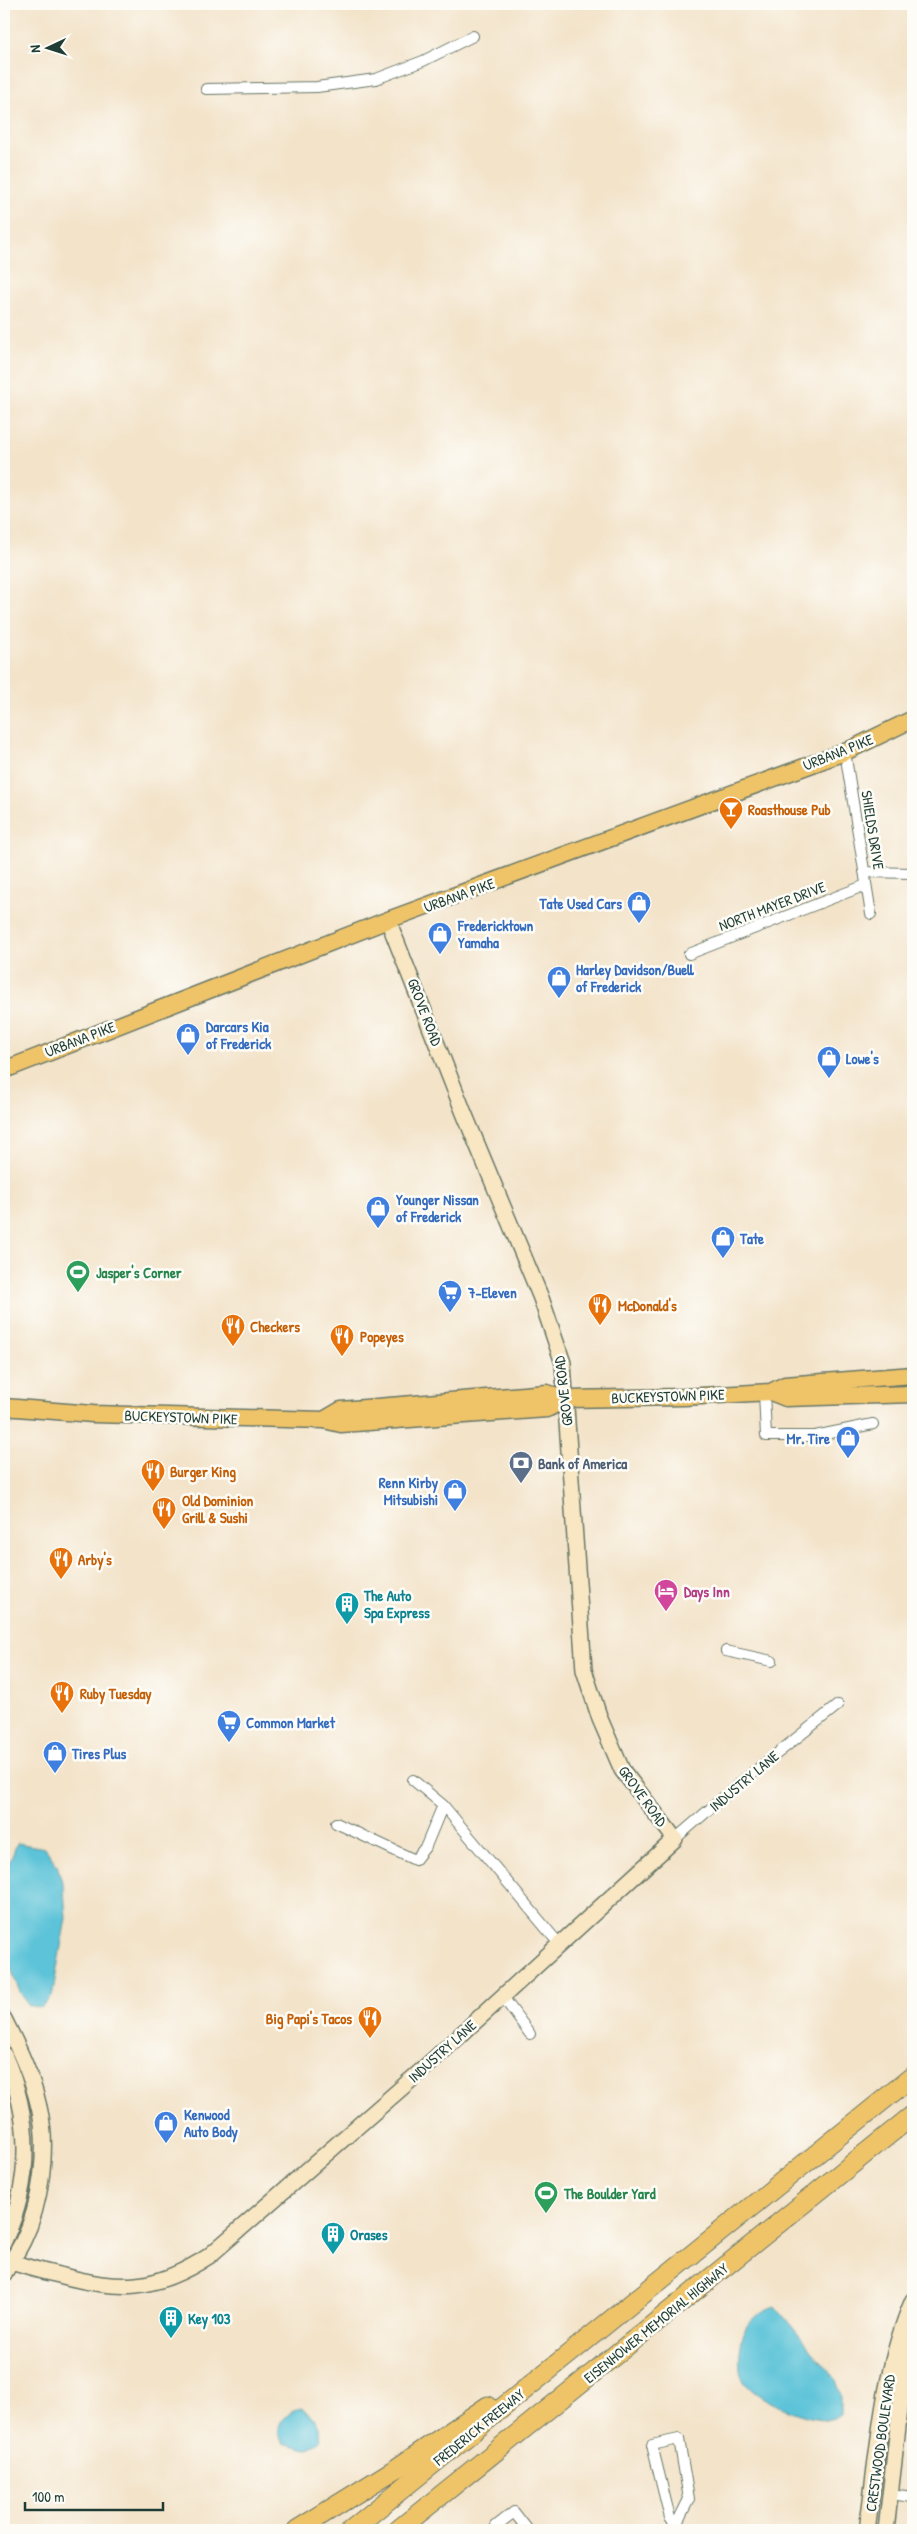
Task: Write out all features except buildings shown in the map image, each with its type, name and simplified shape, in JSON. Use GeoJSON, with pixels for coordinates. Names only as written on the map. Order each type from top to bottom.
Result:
{"type":"FeatureCollection","features":[{"type":"Feature","properties":{"kind":"highway","name":"EISENHOWER MEMORIAL HIGHWAY"},"geometry":{"type":"LineString","coordinates":[[606,2324],[913,2076]]}},
{"type":"Feature","properties":{"kind":"highway","name":"EISENHOWER MEMORIAL HIGHWAY"},"geometry":{"type":"LineString","coordinates":[[398,2530],[913,2115]]}},
{"type":"Feature","properties":{"kind":"highway"},"geometry":{"type":"LineString","coordinates":[[297,2530],[397,2468],[606,2324]]}},
{"type":"Feature","properties":{"kind":"highway","name":"FREDERICK FREEWAY"},"geometry":{"type":"LineString","coordinates":[[351,2530],[606,2324]]}},
{"type":"Feature","properties":{"kind":"main road","name":"URBANA PIKE"},"geometry":{"type":"LineString","coordinates":[[4,1070],[388,920],[845,752],[913,719]]}},
{"type":"Feature","properties":{"kind":"main road","name":"BUCKEYSTOWN PIKE"},"geometry":{"type":"LineString","coordinates":[[4,1408],[39,1412],[324,1420],[341,1410],[547,1393],[566,1399],[767,1392],[785,1385],[913,1375]]}},
{"type":"Feature","properties":{"kind":"main road","name":"BUCKEYSTOWN PIKE"},"geometry":{"type":"LineString","coordinates":[[767,1392],[786,1398],[913,1394]]}},
{"type":"Feature","properties":{"kind":"main road","name":"BUCKEYSTOWN PIKE"},"geometry":{"type":"LineString","coordinates":[[4,1418],[39,1412]]}},
{"type":"Feature","properties":{"kind":"street"},"geometry":{"type":"LineString","coordinates":[[206,89],[320,86],[376,79],[423,61],[473,36]]}},
{"type":"Feature","properties":{"kind":"street","name":"SHIELDS DRIVE"},"geometry":{"type":"LineString","coordinates":[[845,752],[871,914]]}},
{"type":"Feature","properties":{"kind":"street"},"geometry":{"type":"LineString","coordinates":[[864,872],[913,873]]}},
{"type":"Feature","properties":{"kind":"street","name":"NORTH MAYER DRIVE"},"geometry":{"type":"LineString","coordinates":[[689,954],[866,886]]}},
{"type":"Feature","properties":{"kind":"street","name":"GROVE ROAD"},"geometry":{"type":"LineString","coordinates":[[388,920],[464,1113],[541,1298],[563,1363],[578,1614],[584,1670],[600,1719],[622,1770],[675,1839]]}},
{"type":"Feature","properties":{"kind":"street"},"geometry":{"type":"LineString","coordinates":[[767,1392],[766,1436],[815,1436],[873,1424]]}},
{"type":"Feature","properties":{"kind":"street"},"geometry":{"type":"LineString","coordinates":[[726,1652],[772,1661]]}},
{"type":"Feature","properties":{"kind":"street","name":"INDUSTRY LANE"},"geometry":{"type":"LineString","coordinates":[[6,2265],[92,2284],[121,2287],[157,2281],[188,2269],[209,2256],[503,1997],[675,1839],[739,1784],[838,1705]]}},
{"type":"Feature","properties":{"kind":"street"},"geometry":{"type":"LineString","coordinates":[[413,1780],[443,1805],[560,1945]]}},
{"type":"Feature","properties":{"kind":"street"},"geometry":{"type":"LineString","coordinates":[[336,1822],[415,1860],[426,1846],[443,1805]]}},
{"type":"Feature","properties":{"kind":"street"},"geometry":{"type":"LineString","coordinates":[[503,1997],[530,2034]]}},
{"type":"Feature","properties":{"kind":"street"},"geometry":{"type":"LineString","coordinates":[[4,2018],[27,2068],[40,2108],[42,2123],[42,2158],[38,2195],[23,2240],[6,2265]]}},
{"type":"Feature","properties":{"kind":"street"},"geometry":{"type":"LineString","coordinates":[[4,2055],[21,2107],[26,2147],[20,2200],[4,2241]]}},
{"type":"Feature","properties":{"kind":"street","name":"CRESTWOOD BOULEVARD"},"geometry":{"type":"LineString","coordinates":[[867,2530],[889,2373],[901,2327],[913,2300]]}},
{"type":"Feature","properties":{"kind":"street","name":"CRESTWOOD BOULEVARD"},"geometry":{"type":"LineString","coordinates":[[886,2530],[904,2375],[913,2338]]}},
{"type":"Feature","properties":{"kind":"street"},"geometry":{"type":"LineString","coordinates":[[679,2439],[689,2499],[676,2528],[670,2518],[652,2445],[679,2439]]}},
{"type":"Feature","properties":{"kind":"street"},"geometry":{"type":"LineString","coordinates":[[890,2494],[913,2497]]}},
{"type":"Feature","properties":{"kind":"street"},"geometry":{"type":"LineString","coordinates":[[500,2530],[496,2526],[514,2512],[528,2530]]}},
{"type":"Feature","properties":{"kind":"water"},"geometry":{"type":"Polygon","coordinates":[[[17,1843],[45,1848],[57,1865],[64,1889],[66,1918],[52,1997],[41,2008],[28,2005],[20,1993],[14,1978],[6,1945],[3,1911],[5,1880],[17,1843]]]}},
{"type":"Feature","properties":{"kind":"water"},"geometry":{"type":"Polygon","coordinates":[[[775,2306],[836,2380],[841,2395],[841,2415],[830,2419],[821,2419],[795,2412],[768,2401],[757,2394],[742,2378],[740,2373],[741,2344],[745,2331],[755,2317],[775,2306]]]}},
{"type":"Feature","properties":{"kind":"water"},"geometry":{"type":"Polygon","coordinates":[[[301,2408],[314,2418],[319,2427],[321,2437],[320,2442],[307,2449],[283,2443],[279,2431],[281,2421],[289,2413],[301,2408]]]}},
{"type":"Feature","properties":{"kind":"place","name":"Roasthouse Pub"},"geometry":{"type":"Point","coordinates":[731,830]}},
{"type":"Feature","properties":{"kind":"place","name":"Tate Used Cars"},"geometry":{"type":"Point","coordinates":[639,924]}},
{"type":"Feature","properties":{"kind":"place","name":"Fredericktown Yamaha"},"geometry":{"type":"Point","coordinates":[440,955]}},
{"type":"Feature","properties":{"kind":"place","name":"Harley Davidson/Buell of Frederick"},"geometry":{"type":"Point","coordinates":[559,999]}},
{"type":"Feature","properties":{"kind":"place","name":"Darcars Kia of Frederick"},"geometry":{"type":"Point","coordinates":[188,1056]}},
{"type":"Feature","properties":{"kind":"place","name":"Lowe's"},"geometry":{"type":"Point","coordinates":[829,1079]}},
{"type":"Feature","properties":{"kind":"place","name":"Younger Nissan of Frederick"},"geometry":{"type":"Point","coordinates":[378,1229]}},
{"type":"Feature","properties":{"kind":"place","name":"Tate"},"geometry":{"type":"Point","coordinates":[723,1259]}},
{"type":"Feature","properties":{"kind":"place","name":"Jasper's Corner"},"geometry":{"type":"Point","coordinates":[78,1293]}},
{"type":"Feature","properties":{"kind":"place","name":"7-Eleven"},"geometry":{"type":"Point","coordinates":[450,1313]}},
{"type":"Feature","properties":{"kind":"place","name":"McDonald's"},"geometry":{"type":"Point","coordinates":[600,1326]}},
{"type":"Feature","properties":{"kind":"place","name":"Checkers"},"geometry":{"type":"Point","coordinates":[233,1347]}},
{"type":"Feature","properties":{"kind":"place","name":"Popeyes"},"geometry":{"type":"Point","coordinates":[342,1357]}},
{"type":"Feature","properties":{"kind":"place","name":"Mr. Tire"},"geometry":{"type":"Point","coordinates":[848,1459]}},
{"type":"Feature","properties":{"kind":"place","name":"Bank of America"},"geometry":{"type":"Point","coordinates":[521,1484]}},
{"type":"Feature","properties":{"kind":"place","name":"Burger King"},"geometry":{"type":"Point","coordinates":[153,1492]}},
{"type":"Feature","properties":{"kind":"place","name":"Renn Kirby Mitsubishi"},"geometry":{"type":"Point","coordinates":[455,1512]}},
{"type":"Feature","properties":{"kind":"place","name":"Old Dominion Grill & Sushi"},"geometry":{"type":"Point","coordinates":[164,1530]}},
{"type":"Feature","properties":{"kind":"place","name":"Arby's"},"geometry":{"type":"Point","coordinates":[61,1580]}},
{"type":"Feature","properties":{"kind":"place","name":"Days Inn"},"geometry":{"type":"Point","coordinates":[666,1612]}},
{"type":"Feature","properties":{"kind":"place","name":"The Auto Spa Express"},"geometry":{"type":"Point","coordinates":[347,1625]}},
{"type":"Feature","properties":{"kind":"place","name":"Ruby Tuesday"},"geometry":{"type":"Point","coordinates":[62,1714]}},
{"type":"Feature","properties":{"kind":"place","name":"Common Market"},"geometry":{"type":"Point","coordinates":[229,1743]}},
{"type":"Feature","properties":{"kind":"place","name":"Tires Plus"},"geometry":{"type":"Point","coordinates":[55,1774]}},
{"type":"Feature","properties":{"kind":"place","name":"Big Papi's Tacos"},"geometry":{"type":"Point","coordinates":[370,2039]}},
{"type":"Feature","properties":{"kind":"place","name":"Kenwood Auto Body"},"geometry":{"type":"Point","coordinates":[166,2144]}},
{"type":"Feature","properties":{"kind":"place","name":"The Boulder Yard"},"geometry":{"type":"Point","coordinates":[546,2214]}},
{"type":"Feature","properties":{"kind":"place","name":"Orases"},"geometry":{"type":"Point","coordinates":[333,2255]}},
{"type":"Feature","properties":{"kind":"place","name":"Key 103"},"geometry":{"type":"Point","coordinates":[171,2339]}}]}
